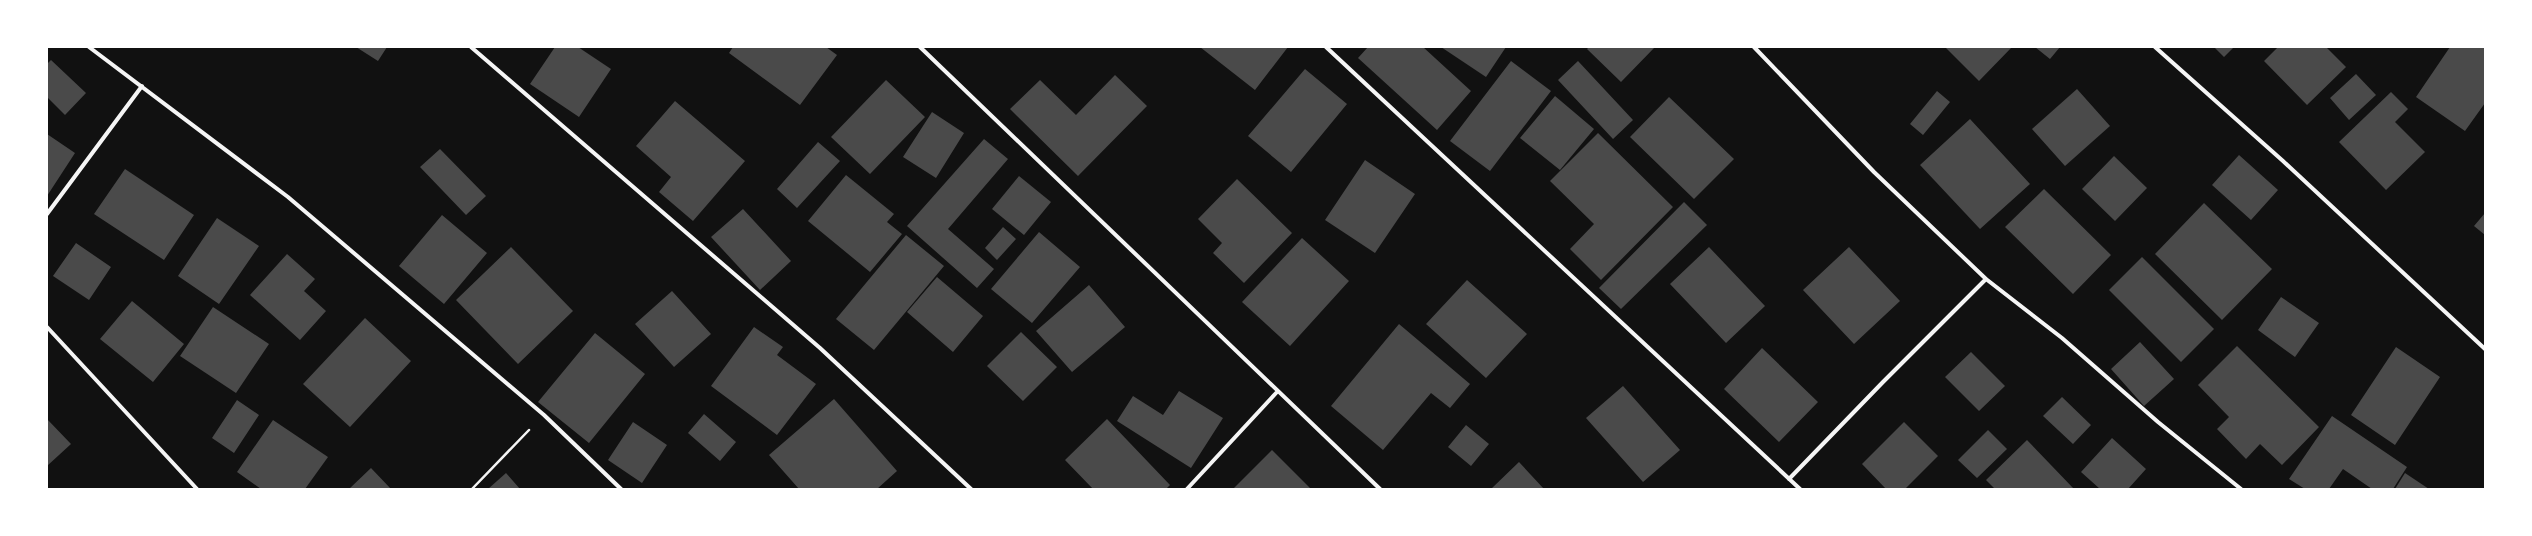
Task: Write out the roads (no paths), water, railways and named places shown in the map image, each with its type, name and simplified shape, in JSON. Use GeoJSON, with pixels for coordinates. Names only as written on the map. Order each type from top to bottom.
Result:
{"type":"FeatureCollection","features":[{"type":"Feature","properties":{"kind":"street"},"geometry":{"type":"LineString","coordinates":[[89,47],[288,197],[544,415],[621,489]]}},
{"type":"Feature","properties":{"kind":"street"},"geometry":{"type":"LineString","coordinates":[[471,47],[820,348],[971,489]]}},
{"type":"Feature","properties":{"kind":"street"},"geometry":{"type":"LineString","coordinates":[[920,47],[1277,392],[1380,489]]}},
{"type":"Feature","properties":{"kind":"street"},"geometry":{"type":"LineString","coordinates":[[1326,47],[1800,489]]}},
{"type":"Feature","properties":{"kind":"street"},"geometry":{"type":"LineString","coordinates":[[1754,47],[1874,172],[1986,279],[2062,338],[2158,422],[2241,489]]}},
{"type":"Feature","properties":{"kind":"street"},"geometry":{"type":"LineString","coordinates":[[2155,47],[2283,161],[2485,349]]}},
{"type":"Feature","properties":{"kind":"street"},"geometry":{"type":"LineString","coordinates":[[47,214],[142,86]]}},
{"type":"Feature","properties":{"kind":"street"},"geometry":{"type":"LineString","coordinates":[[1789,479],[1882,382],[1986,279]]}},
{"type":"Feature","properties":{"kind":"street"},"geometry":{"type":"LineString","coordinates":[[47,327],[197,489]]}},
{"type":"Feature","properties":{"kind":"street"},"geometry":{"type":"LineString","coordinates":[[1187,489],[1277,392]]}}]}
